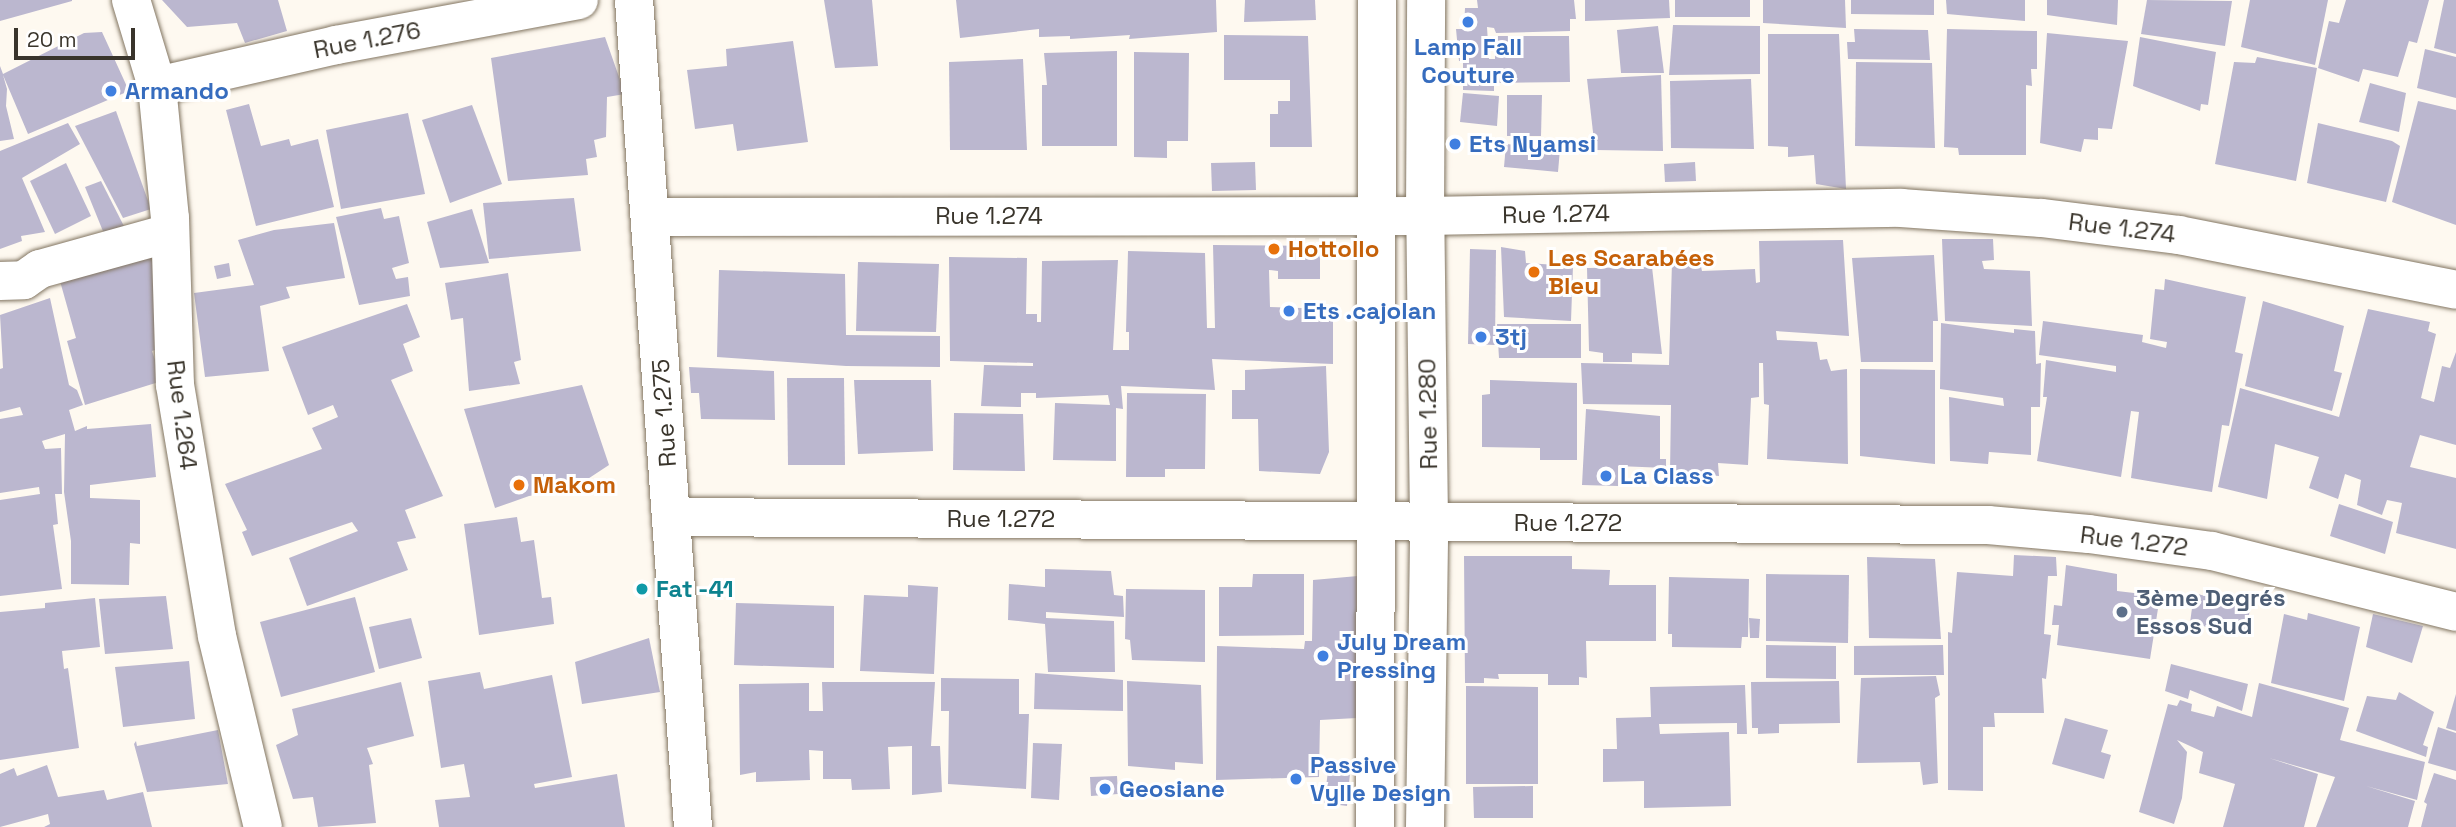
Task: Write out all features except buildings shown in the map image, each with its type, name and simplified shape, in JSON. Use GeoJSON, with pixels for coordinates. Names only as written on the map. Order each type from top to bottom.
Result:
{"type":"FeatureCollection","features":[{"type":"Feature","properties":{"kind":"street","name":"Rue 1.264"},"geometry":{"type":"LineString","coordinates":[[131,0],[157,86],[170,233],[175,385],[217,636],[263,827]]}},
{"type":"Feature","properties":{"kind":"street","name":"Rue 1.276"},"geometry":{"type":"LineString","coordinates":[[157,86],[337,45],[579,0]]}},
{"type":"Feature","properties":{"kind":"street","name":"Rue 1.275"},"geometry":{"type":"LineString","coordinates":[[634,0],[693,827]]}},
{"type":"Feature","properties":{"kind":"street","name":"Rue 1.280"},"geometry":{"type":"LineString","coordinates":[[1375,827],[1377,0]]}},
{"type":"Feature","properties":{"kind":"street","name":"Rue 1.280"},"geometry":{"type":"LineString","coordinates":[[1425,827],[1429,522],[1425,216],[1426,0]]}},
{"type":"Feature","properties":{"kind":"street","name":"Rue 1.274"},"geometry":{"type":"LineString","coordinates":[[650,216],[1425,216],[1901,208],[2042,218],[2179,235],[2456,290]]}},
{"type":"Feature","properties":{"kind":"street"},"geometry":{"type":"LineString","coordinates":[[0,281],[24,280],[40,269],[170,233]]}},
{"type":"Feature","properties":{"kind":"street","name":"Rue 1.272"},"geometry":{"type":"LineString","coordinates":[[671,517],[1989,526],[2211,551],[2456,612]]}},
{"type":"Feature","properties":{"kind":"place","name":"Lamp Fall Couture"},"geometry":{"type":"Point","coordinates":[1468,22]}},
{"type":"Feature","properties":{"kind":"place","name":"Armando"},"geometry":{"type":"Point","coordinates":[111,91]}},
{"type":"Feature","properties":{"kind":"place","name":"Ets Nyamsi"},"geometry":{"type":"Point","coordinates":[1455,144]}},
{"type":"Feature","properties":{"kind":"place","name":"Hottollo"},"geometry":{"type":"Point","coordinates":[1274,249]}},
{"type":"Feature","properties":{"kind":"place","name":"Les Scarabées Bleu"},"geometry":{"type":"Point","coordinates":[1534,272]}},
{"type":"Feature","properties":{"kind":"place","name":"Ets .cajolan"},"geometry":{"type":"Point","coordinates":[1289,311]}},
{"type":"Feature","properties":{"kind":"place","name":"3tj"},"geometry":{"type":"Point","coordinates":[1481,337]}},
{"type":"Feature","properties":{"kind":"place","name":"La Class"},"geometry":{"type":"Point","coordinates":[1606,476]}},
{"type":"Feature","properties":{"kind":"place","name":"Makom"},"geometry":{"type":"Point","coordinates":[519,485]}},
{"type":"Feature","properties":{"kind":"place","name":"Fat -41"},"geometry":{"type":"Point","coordinates":[642,589]}},
{"type":"Feature","properties":{"kind":"place","name":"3ème Degrés Essos Sud"},"geometry":{"type":"Point","coordinates":[2122,612]}},
{"type":"Feature","properties":{"kind":"place","name":"July Dream Pressing"},"geometry":{"type":"Point","coordinates":[1323,656]}},
{"type":"Feature","properties":{"kind":"place","name":"Passive Vylle Design"},"geometry":{"type":"Point","coordinates":[1296,779]}},
{"type":"Feature","properties":{"kind":"place","name":"Geosiane"},"geometry":{"type":"Point","coordinates":[1105,789]}}]}
